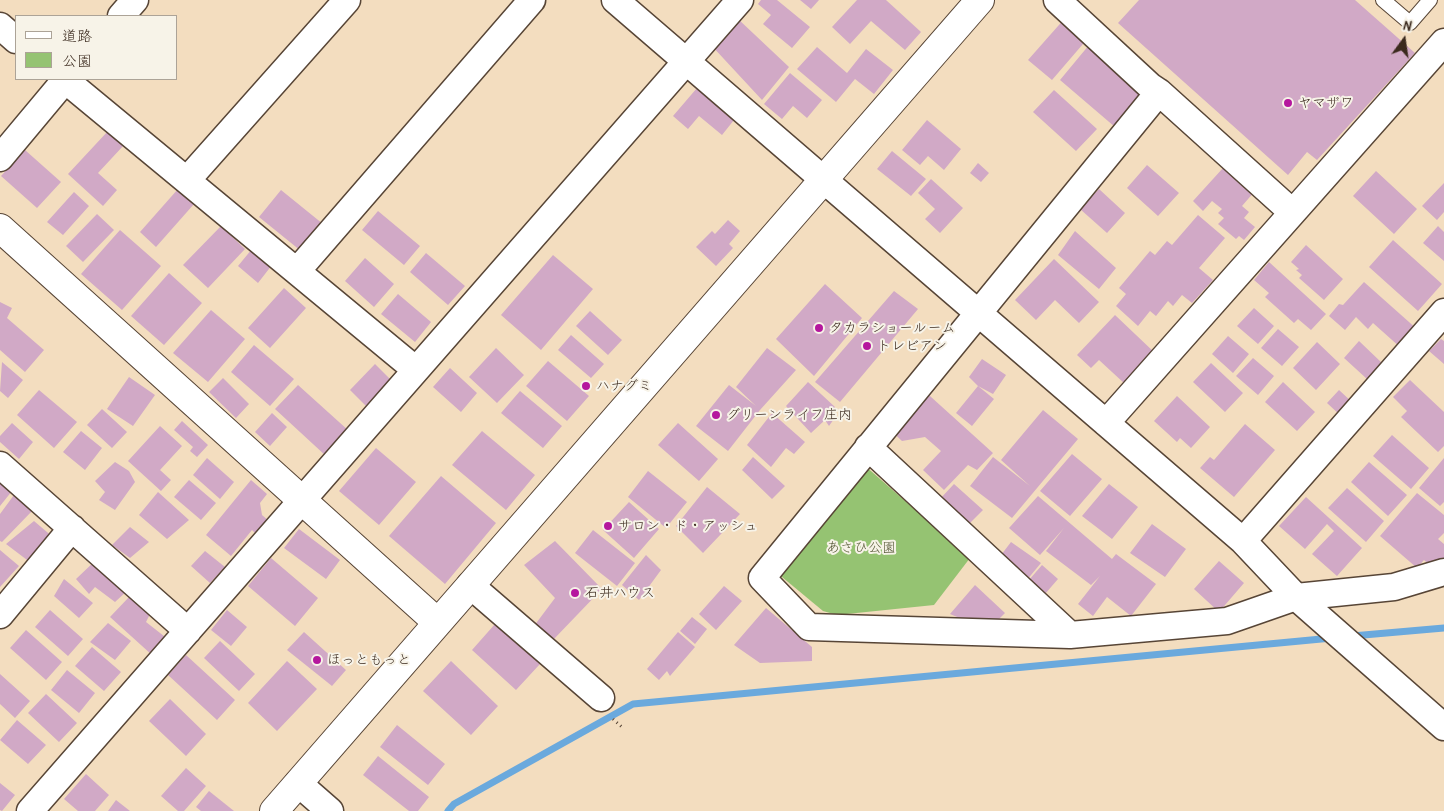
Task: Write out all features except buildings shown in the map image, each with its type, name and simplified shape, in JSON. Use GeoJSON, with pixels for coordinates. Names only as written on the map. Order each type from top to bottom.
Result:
{"type":"FeatureCollection","features":[{"type":"Feature","properties":{"kind":"street"},"geometry":{"type":"LineString","coordinates":[[122,15],[136,0]]}},
{"type":"Feature","properties":{"kind":"street"},"geometry":{"type":"LineString","coordinates":[[188,180],[347,0]]}},
{"type":"Feature","properties":{"kind":"street"},"geometry":{"type":"LineString","coordinates":[[297,271],[532,0]]}},
{"type":"Feature","properties":{"kind":"street"},"geometry":{"type":"LineString","coordinates":[[615,0],[1243,541],[1296,597],[1444,727]]}},
{"type":"Feature","properties":{"kind":"street"},"geometry":{"type":"LineString","coordinates":[[30,811],[740,0]]}},
{"type":"Feature","properties":{"kind":"street"},"geometry":{"type":"LineString","coordinates":[[274,811],[980,0]]}},
{"type":"Feature","properties":{"kind":"street"},"geometry":{"type":"LineString","coordinates":[[1058,0],[1150,86],[1292,212]]}},
{"type":"Feature","properties":{"kind":"street"},"geometry":{"type":"LineString","coordinates":[[0,26],[15,39]]}},
{"type":"Feature","properties":{"kind":"street"},"geometry":{"type":"LineString","coordinates":[[1106,423],[1444,42]]}},
{"type":"Feature","properties":{"kind":"street"},"geometry":{"type":"LineString","coordinates":[[0,158],[64,80]]}},
{"type":"Feature","properties":{"kind":"street"},"geometry":{"type":"LineString","coordinates":[[66,80],[416,370]]}},
{"type":"Feature","properties":{"kind":"street"},"geometry":{"type":"LineString","coordinates":[[1159,92],[762,578],[809,627],[1070,635],[1227,621],[1296,597],[1394,588],[1444,572]]}},
{"type":"Feature","properties":{"kind":"street"},"geometry":{"type":"LineString","coordinates":[[0,228],[437,622]]}},
{"type":"Feature","properties":{"kind":"street"},"geometry":{"type":"LineString","coordinates":[[1243,541],[1444,312]]}},
{"type":"Feature","properties":{"kind":"street"},"geometry":{"type":"LineString","coordinates":[[868,447],[1070,635]]}},
{"type":"Feature","properties":{"kind":"street"},"geometry":{"type":"LineString","coordinates":[[0,464],[188,631]]}},
{"type":"Feature","properties":{"kind":"street"},"geometry":{"type":"LineString","coordinates":[[0,614],[72,528]]}},
{"type":"Feature","properties":{"kind":"street"},"geometry":{"type":"LineString","coordinates":[[470,585],[601,698]]}},
{"type":"Feature","properties":{"kind":"street"},"geometry":{"type":"LineString","coordinates":[[298,783],[330,811]]}},
{"type":"Feature","properties":{"kind":"lane"},"geometry":{"type":"LineString","coordinates":[[1383,0],[1410,23],[1430,0]]}},
{"type":"Feature","properties":{"kind":"green space","name":"あさひ公園"},"geometry":{"type":"Polygon","coordinates":[[[855,457],[970,558],[934,605],[837,615],[823,611],[776,572],[855,457]]]}},
{"type":"Feature","properties":{"kind":"waterway"},"geometry":{"type":"LineString","coordinates":[[1352,636],[1444,628]]}},
{"type":"Feature","properties":{"kind":"waterway"},"geometry":{"type":"LineString","coordinates":[[448,811],[454,804],[633,704],[1332,638]]}},
{"type":"Feature","properties":{"kind":"place","name":"ヤマザワ"},"geometry":{"type":"Point","coordinates":[1288,103]}},
{"type":"Feature","properties":{"kind":"place","name":"タカラショールーム"},"geometry":{"type":"Point","coordinates":[819,328]}},
{"type":"Feature","properties":{"kind":"place","name":"トレビアン"},"geometry":{"type":"Point","coordinates":[867,346]}},
{"type":"Feature","properties":{"kind":"place","name":"ハナグミ"},"geometry":{"type":"Point","coordinates":[586,386]}},
{"type":"Feature","properties":{"kind":"place","name":"グリーンライフ庄内"},"geometry":{"type":"Point","coordinates":[716,415]}},
{"type":"Feature","properties":{"kind":"place","name":"サロン・ド・アッシュ"},"geometry":{"type":"Point","coordinates":[608,526]}},
{"type":"Feature","properties":{"kind":"place","name":"石井ハウス"},"geometry":{"type":"Point","coordinates":[575,593]}},
{"type":"Feature","properties":{"kind":"place","name":"ほっともっと"},"geometry":{"type":"Point","coordinates":[317,660]}}]}
